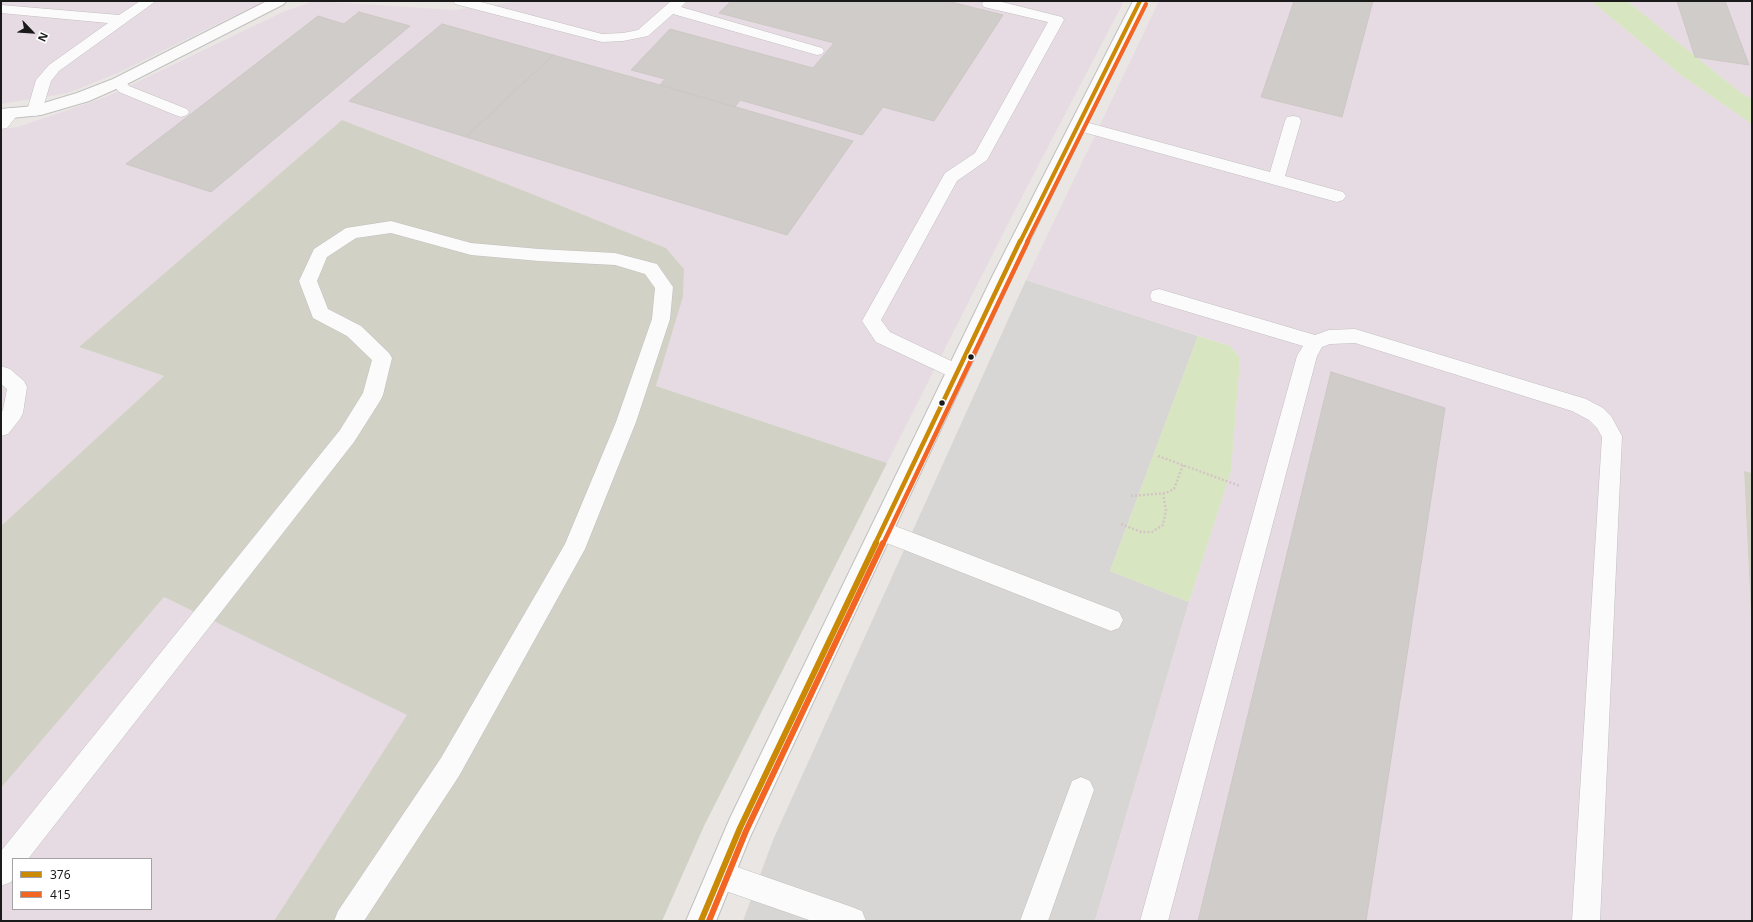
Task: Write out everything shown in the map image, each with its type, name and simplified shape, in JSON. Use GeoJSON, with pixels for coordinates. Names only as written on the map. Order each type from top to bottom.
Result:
{"type":"FeatureCollection","features":[{"type":"Feature","properties":{"kind":"street"},"geometry":{"type":"LineString","coordinates":[[4,117],[35,111],[83,97],[119,82],[279,1]]}},
{"type":"Feature","properties":{"kind":"street"},"geometry":{"type":"LineString","coordinates":[[701,921],[744,821],[1003,274],[1140,1]]}},
{"type":"Feature","properties":{"kind":"lane"},"geometry":{"type":"LineString","coordinates":[[35,111],[44,80],[54,68],[149,1]]}},
{"type":"Feature","properties":{"kind":"lane"},"geometry":{"type":"LineString","coordinates":[[460,1],[602,38],[623,37],[643,32],[676,5],[817,51]]}},
{"type":"Feature","properties":{"kind":"lane"},"geometry":{"type":"LineString","coordinates":[[957,372],[883,337],[872,321],[951,177],[981,156],[1057,20],[989,4],[991,1]]}},
{"type":"Feature","properties":{"kind":"lane"},"geometry":{"type":"LineString","coordinates":[[1,10],[122,20]]}},
{"type":"Feature","properties":{"kind":"lane"},"geometry":{"type":"LineString","coordinates":[[119,82],[124,89],[181,112]]}},
{"type":"Feature","properties":{"kind":"lane"},"geometry":{"type":"LineString","coordinates":[[1276,179],[1293,121]]}},
{"type":"Feature","properties":{"kind":"lane"},"geometry":{"type":"LineString","coordinates":[[1078,125],[1337,196]]}},
{"type":"Feature","properties":{"kind":"lane"},"geometry":{"type":"LineString","coordinates":[[12,858],[342,442],[373,395],[382,358],[354,331],[320,313],[308,281],[320,253],[352,232],[391,227],[471,249],[539,255],[615,259],[651,270],[664,287],[661,319],[626,422],[574,549],[450,767],[348,921]]}},
{"type":"Feature","properties":{"kind":"lane"},"geometry":{"type":"LineString","coordinates":[[1159,296],[1315,342],[1329,337],[1355,336],[1572,402],[1596,414],[1604,422],[1612,436],[1586,921]]}},
{"type":"Feature","properties":{"kind":"lane"},"geometry":{"type":"LineString","coordinates":[[1154,921],[1307,356],[1315,342]]}},
{"type":"Feature","properties":{"kind":"lane"},"geometry":{"type":"LineString","coordinates":[[1,374],[3,374],[17,388],[13,413],[1,428]]}},
{"type":"Feature","properties":{"kind":"lane"},"geometry":{"type":"LineString","coordinates":[[882,531],[1111,620]]}},
{"type":"Feature","properties":{"kind":"lane"},"geometry":{"type":"LineString","coordinates":[[1034,921],[1081,790]]}},
{"type":"Feature","properties":{"kind":"lane"},"geometry":{"type":"LineString","coordinates":[[1,872],[12,858]]}},
{"type":"Feature","properties":{"kind":"lane"},"geometry":{"type":"LineString","coordinates":[[720,875],[852,921]]}},
{"type":"Feature","properties":{"kind":"path"},"geometry":{"type":"LineString","coordinates":[[1158,456],[1269,496]]}},
{"type":"Feature","properties":{"kind":"path"},"geometry":{"type":"LineString","coordinates":[[1131,496],[1163,494],[1174,489],[1183,465]]}},
{"type":"Feature","properties":{"kind":"path"},"geometry":{"type":"LineString","coordinates":[[1121,524],[1142,532],[1152,532],[1163,525],[1166,510],[1163,494]]}},
{"type":"Feature","properties":{"kind":"shaded area"},"geometry":{"type":"Polygon","coordinates":[[[1,1],[264,1],[118,73],[68,93],[1,104],[1,1]]]}},
{"type":"Feature","properties":{"kind":"shaded area"},"geometry":{"type":"Polygon","coordinates":[[[315,1],[454,10],[522,1],[1124,1],[1012,216],[887,463],[656,386],[683,297],[684,269],[666,248],[342,120],[79,347],[164,376],[1,526],[1,129],[18,127],[106,97],[285,11],[315,1]]]}},
{"type":"Feature","properties":{"kind":"shaded area"},"geometry":{"type":"Polygon","coordinates":[[[1159,1],[1591,1],[1682,76],[1752,124],[1752,473],[1744,471],[1752,636],[1752,921],[1095,921],[1189,602],[1231,471],[1240,358],[1230,346],[1026,280],[1159,1]]]}},
{"type":"Feature","properties":{"kind":"shaded area"},"geometry":{"type":"Polygon","coordinates":[[[1627,1],[1752,1],[1752,99],[1741,93],[1627,1]]]}},
{"type":"Feature","properties":{"kind":"shaded area"},"geometry":{"type":"Polygon","coordinates":[[[342,120],[666,248],[684,269],[683,297],[656,386],[887,463],[704,826],[662,921],[274,921],[407,715],[164,597],[1,788],[1,526],[164,376],[79,347],[342,120]]]}},
{"type":"Feature","properties":{"kind":"shaded area"},"geometry":{"type":"Polygon","coordinates":[[[1026,280],[1198,336],[1110,571],[1189,602],[1095,921],[743,921],[773,840],[1026,280]]]}},
{"type":"Feature","properties":{"kind":"shaded area"},"geometry":{"type":"Polygon","coordinates":[[[1744,471],[1752,473],[1752,636],[1744,471]]]}},
{"type":"Feature","properties":{"kind":"shaded area"},"geometry":{"type":"Polygon","coordinates":[[[164,597],[408,715],[274,921],[1,921],[1,788],[164,597]]]}},
{"type":"Feature","properties":{"kind":"green space"},"geometry":{"type":"Polygon","coordinates":[[[1591,1],[1627,1],[1741,93],[1752,99],[1752,124],[1682,76],[1591,1]]]}},
{"type":"Feature","properties":{"kind":"green space"},"geometry":{"type":"Polygon","coordinates":[[[1198,336],[1230,346],[1240,358],[1231,471],[1189,602],[1110,571],[1198,336]]]}},
{"type":"Feature","properties":{"kind":"building"},"geometry":{"type":"Polygon","coordinates":[[[731,1],[947,1],[1003,15],[934,121],[883,107],[862,135],[740,100],[735,107],[660,85],[665,79],[631,70],[670,29],[813,68],[834,43],[719,13],[731,1]]]}},
{"type":"Feature","properties":{"kind":"building"},"geometry":{"type":"Polygon","coordinates":[[[1294,1],[1373,1],[1342,117],[1261,97],[1294,1]]]}},
{"type":"Feature","properties":{"kind":"building"},"geometry":{"type":"Polygon","coordinates":[[[1677,1],[1725,1],[1749,65],[1695,57],[1677,1]]]}},
{"type":"Feature","properties":{"kind":"building"},"geometry":{"type":"Polygon","coordinates":[[[359,12],[410,26],[211,192],[126,164],[318,16],[344,24],[359,12]]]}},
{"type":"Feature","properties":{"kind":"building"},"geometry":{"type":"Polygon","coordinates":[[[442,24],[553,55],[466,137],[349,101],[442,24]]]}},
{"type":"Feature","properties":{"kind":"building"},"geometry":{"type":"Polygon","coordinates":[[[553,55],[853,141],[787,235],[466,137],[553,55]]]}},
{"type":"Feature","properties":{"kind":"building"},"geometry":{"type":"Polygon","coordinates":[[[1331,372],[1445,408],[1366,921],[1198,921],[1331,372]]]}},
{"type":"Feature","properties":{"kind":"transit line","name":"376"},"geometry":{"type":"LineString","coordinates":[[701,921],[740,828],[1003,275],[1140,1]]}},
{"type":"Feature","properties":{"kind":"transit line","name":"415"},"geometry":{"type":"LineString","coordinates":[[709,921],[746,831],[1009,278],[1146,4]]}}]}
